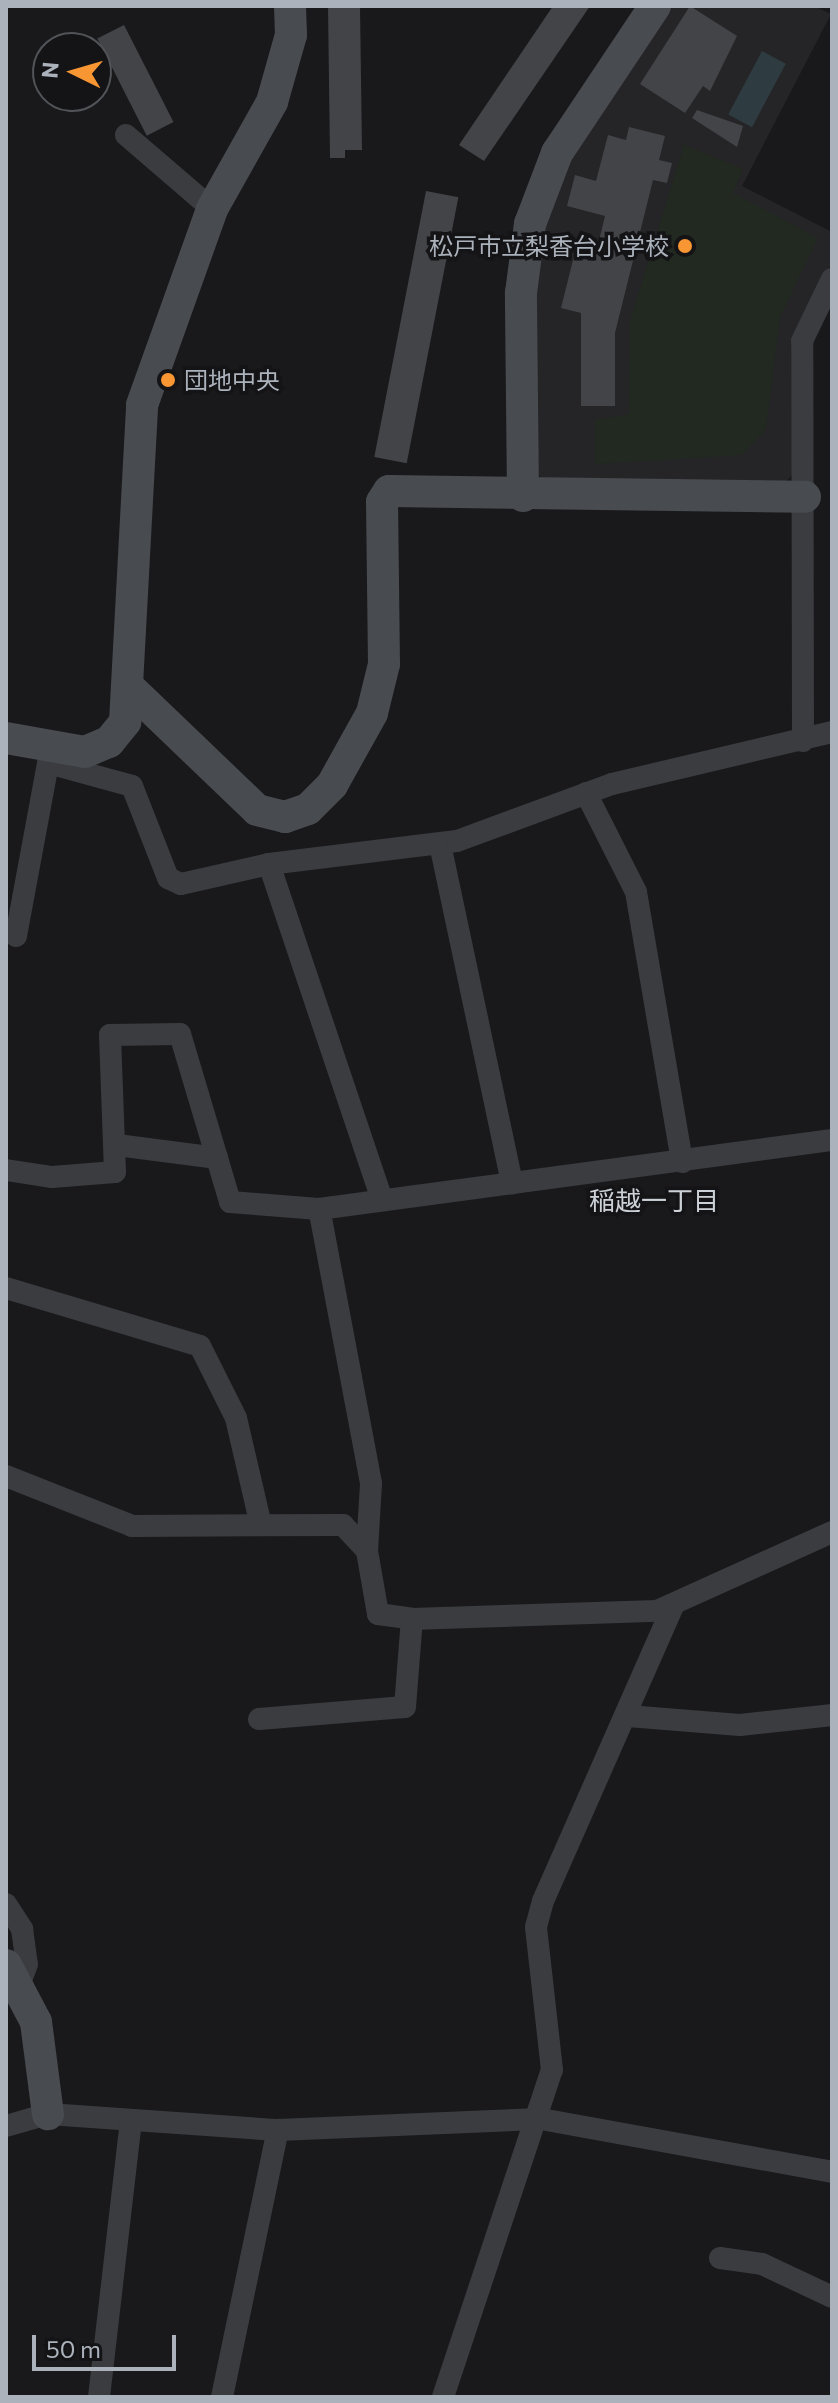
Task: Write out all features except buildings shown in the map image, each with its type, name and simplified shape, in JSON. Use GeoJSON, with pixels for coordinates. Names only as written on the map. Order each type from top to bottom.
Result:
{"type":"FeatureCollection","features":[{"type":"Feature","properties":{"kind":"street"},"geometry":{"type":"LineString","coordinates":[[50,756],[85,752],[109,742],[125,722],[132,690],[142,405],[212,209],[272,102],[291,35],[290,6]]}},
{"type":"Feature","properties":{"kind":"street"},"geometry":{"type":"LineString","coordinates":[[523,496],[521,293],[530,224],[557,153],[655,6]]}},
{"type":"Feature","properties":{"kind":"street"},"geometry":{"type":"LineString","coordinates":[[126,135],[212,209]]}},
{"type":"Feature","properties":{"kind":"street"},"geometry":{"type":"LineString","coordinates":[[803,741],[805,497],[802,341],[832,279]]}},
{"type":"Feature","properties":{"kind":"street"},"geometry":{"type":"LineString","coordinates":[[132,690],[257,810],[285,817],[308,809],[332,785],[375,701],[384,664],[382,502],[389,491],[523,496],[805,497]]}},
{"type":"Feature","properties":{"kind":"street"},"geometry":{"type":"LineString","coordinates":[[6,738],[132,786],[168,878],[181,884],[269,864],[440,844],[586,793],[832,732]]}},
{"type":"Feature","properties":{"kind":"street"},"geometry":{"type":"LineString","coordinates":[[16,936],[50,756]]}},
{"type":"Feature","properties":{"kind":"street"},"geometry":{"type":"LineString","coordinates":[[586,793],[636,892],[682,1162]]}},
{"type":"Feature","properties":{"kind":"street"},"geometry":{"type":"LineString","coordinates":[[440,844],[512,1183]]}},
{"type":"Feature","properties":{"kind":"street"},"geometry":{"type":"LineString","coordinates":[[269,864],[382,1200]]}},
{"type":"Feature","properties":{"kind":"street"},"geometry":{"type":"LineString","coordinates":[[6,1170],[52,1177],[115,1172],[117,1145],[110,1035],[180,1034],[230,1202],[319,1209],[832,1140]]}},
{"type":"Feature","properties":{"kind":"street"},"geometry":{"type":"LineString","coordinates":[[117,1145],[217,1158]]}},
{"type":"Feature","properties":{"kind":"street"},"geometry":{"type":"LineString","coordinates":[[319,1209],[371,1483],[367,1551],[371,1603],[378,1614],[412,1619],[612,1616],[673,1606],[832,1532]]}},
{"type":"Feature","properties":{"kind":"street"},"geometry":{"type":"LineString","coordinates":[[6,1288],[200,1346],[236,1418],[260,1521]]}},
{"type":"Feature","properties":{"kind":"street"},"geometry":{"type":"LineString","coordinates":[[6,1476],[132,1526],[260,1521],[343,1525],[367,1551]]}},
{"type":"Feature","properties":{"kind":"street"},"geometry":{"type":"LineString","coordinates":[[443,2397],[475,2314],[504,2200],[541,2119],[552,2070],[536,1927],[673,1606]]}},
{"type":"Feature","properties":{"kind":"street"},"geometry":{"type":"LineString","coordinates":[[259,1719],[405,1707],[412,1619]]}},
{"type":"Feature","properties":{"kind":"street"},"geometry":{"type":"LineString","coordinates":[[628,1716],[740,1725],[832,1715]]}},
{"type":"Feature","properties":{"kind":"street"},"geometry":{"type":"LineString","coordinates":[[6,1904],[22,1929],[27,1964],[13,1974],[36,2022],[48,2114]]}},
{"type":"Feature","properties":{"kind":"street"},"geometry":{"type":"LineString","coordinates":[[6,2126],[48,2114],[278,2130],[541,2119],[832,2172]]}},
{"type":"Feature","properties":{"kind":"street"},"geometry":{"type":"LineString","coordinates":[[99,2397],[131,2121]]}},
{"type":"Feature","properties":{"kind":"street"},"geometry":{"type":"LineString","coordinates":[[222,2397],[278,2130]]}},
{"type":"Feature","properties":{"kind":"street"},"geometry":{"type":"LineString","coordinates":[[720,2258],[762,2264],[832,2297]]}},
{"type":"Feature","properties":{"kind":"shaded area","name":"松戸市立梨香台小学校"},"geometry":{"type":"Polygon","coordinates":[[[673,6],[814,6],[831,14],[742,186],[832,232],[832,261],[805,321],[795,472],[784,484],[551,488],[538,474],[534,280],[547,206],[569,157],[673,6]]]}},
{"type":"Feature","properties":{"kind":"shaded area"},"geometry":{"type":"Polygon","coordinates":[[[762,51],[786,64],[752,127],[728,115],[762,51]]]}},
{"type":"Feature","properties":{"kind":"shaded area"},"geometry":{"type":"Polygon","coordinates":[[[684,145],[743,169],[733,193],[818,238],[780,317],[766,429],[742,455],[595,464],[595,420],[629,414],[630,321],[684,145]]]}},
{"type":"Feature","properties":{"kind":"place","name":"松戸市立梨香台小学校"},"geometry":{"type":"Point","coordinates":[685,246]}},
{"type":"Feature","properties":{"kind":"place","name":"団地中央"},"geometry":{"type":"Point","coordinates":[168,380]}},
{"type":"Feature","properties":{"kind":"district","name":"稲越一丁目"},"geometry":{"type":"Point","coordinates":[654,1200]}}]}
